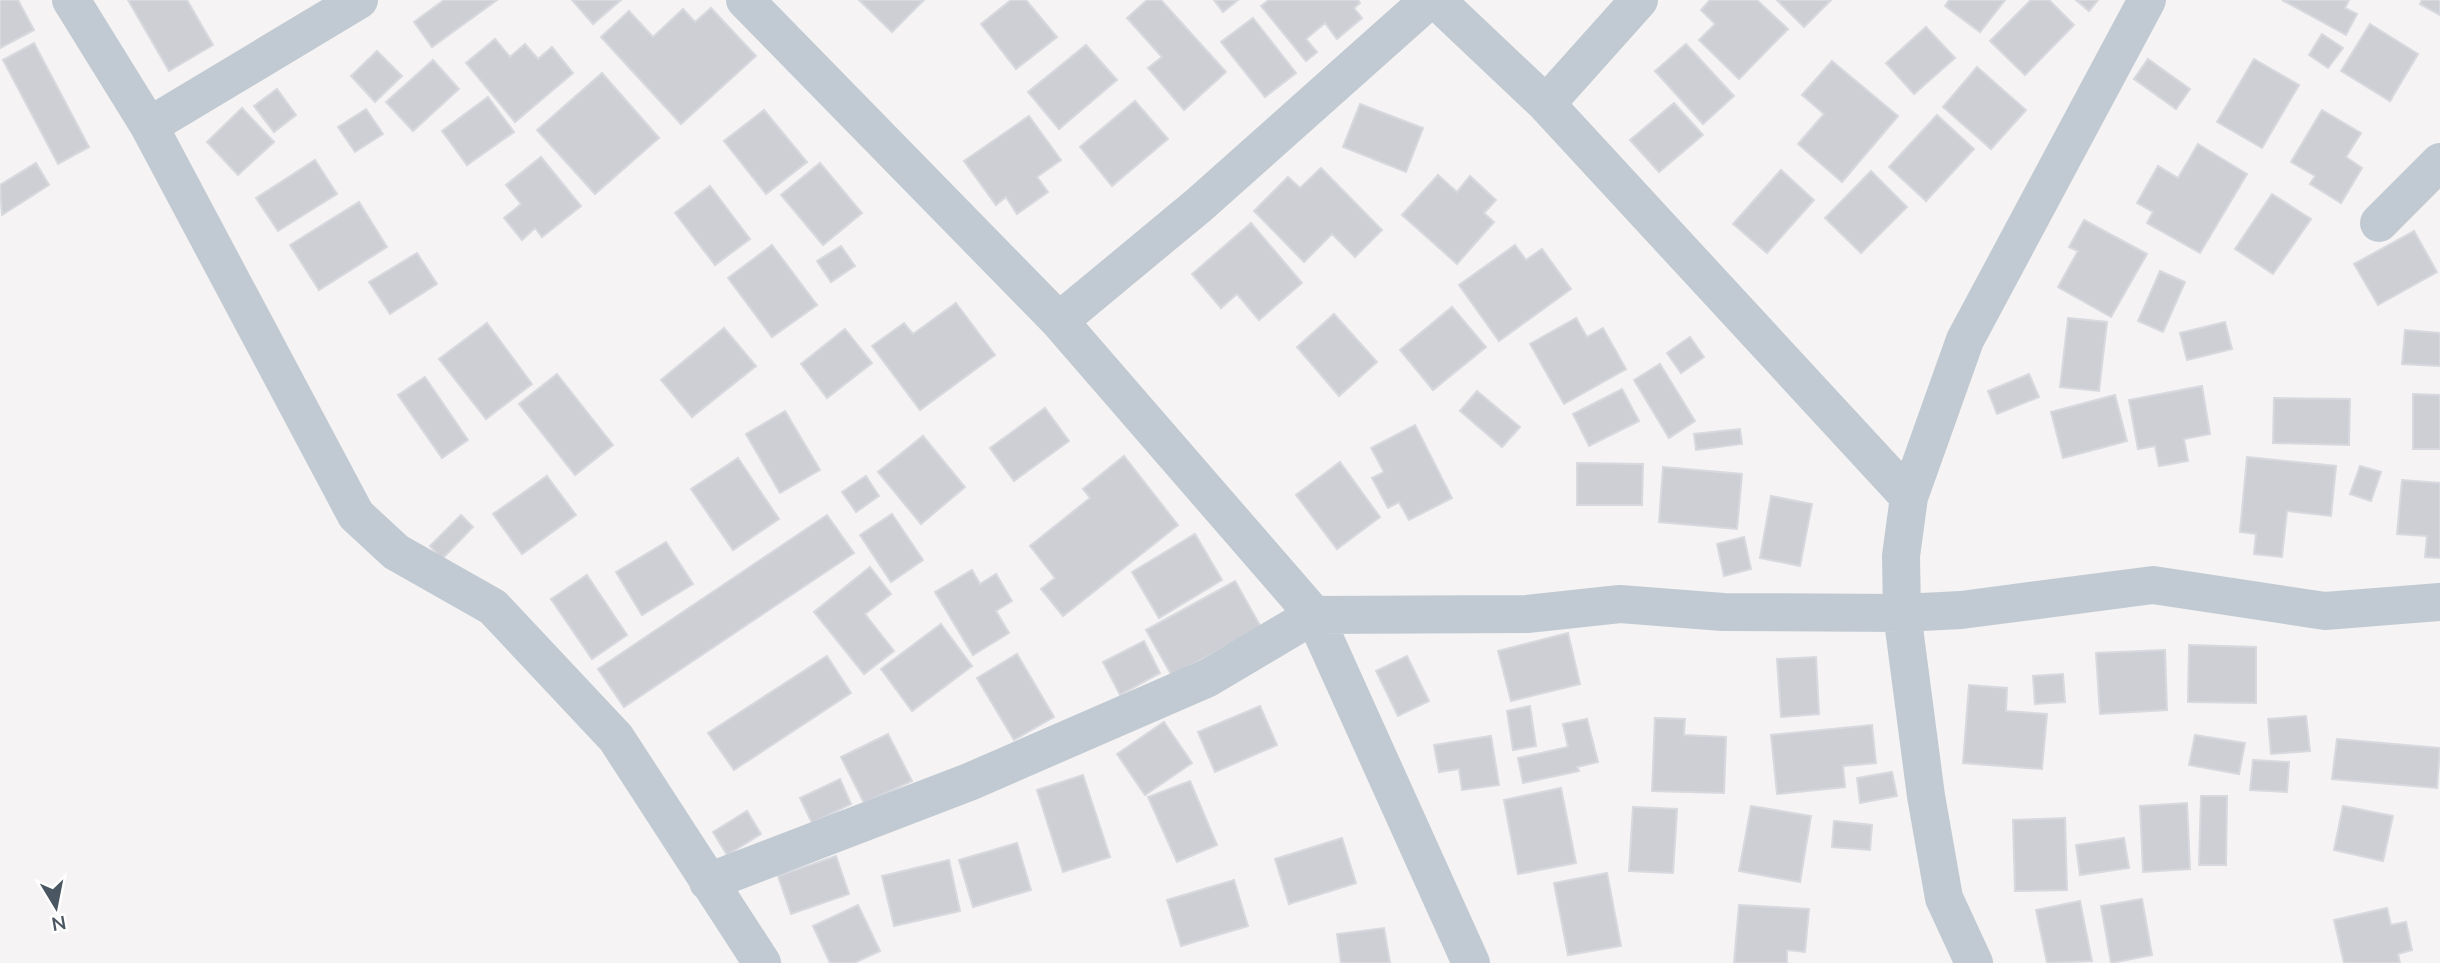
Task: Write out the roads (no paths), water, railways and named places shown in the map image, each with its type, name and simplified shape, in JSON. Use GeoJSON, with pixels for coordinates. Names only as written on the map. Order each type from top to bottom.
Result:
{"type":"FeatureCollection","features":[{"type":"Feature","properties":{"kind":"street"},"geometry":{"type":"LineString","coordinates":[[71,0],[149,126],[356,515],[396,552],[493,607],[616,738],[762,963]]}},
{"type":"Feature","properties":{"kind":"street"},"geometry":{"type":"LineString","coordinates":[[149,126],[359,0]]}},
{"type":"Feature","properties":{"kind":"street"},"geometry":{"type":"LineString","coordinates":[[745,0],[1059,321],[1314,615],[1471,963]]}},
{"type":"Feature","properties":{"kind":"street"},"geometry":{"type":"LineString","coordinates":[[1059,321],[1199,205],[1429,0]]}},
{"type":"Feature","properties":{"kind":"street"},"geometry":{"type":"LineString","coordinates":[[1436,0],[1546,104],[1909,496]]}},
{"type":"Feature","properties":{"kind":"street"},"geometry":{"type":"LineString","coordinates":[[1546,104],[1639,0]]}},
{"type":"Feature","properties":{"kind":"street"},"geometry":{"type":"LineString","coordinates":[[1974,963],[1944,898],[1926,796],[1902,613],[1901,556],[1909,496],[1965,340],[2147,0]]}},
{"type":"Feature","properties":{"kind":"street"},"geometry":{"type":"LineString","coordinates":[[2379,223],[2440,162]]}},
{"type":"Feature","properties":{"kind":"street"},"geometry":{"type":"LineString","coordinates":[[708,882],[970,782],[1208,678],[1314,615],[1527,614],[1620,604],[1723,612],[1902,613],[1961,610],[2153,585],[2325,611],[2440,602]]}}]}
